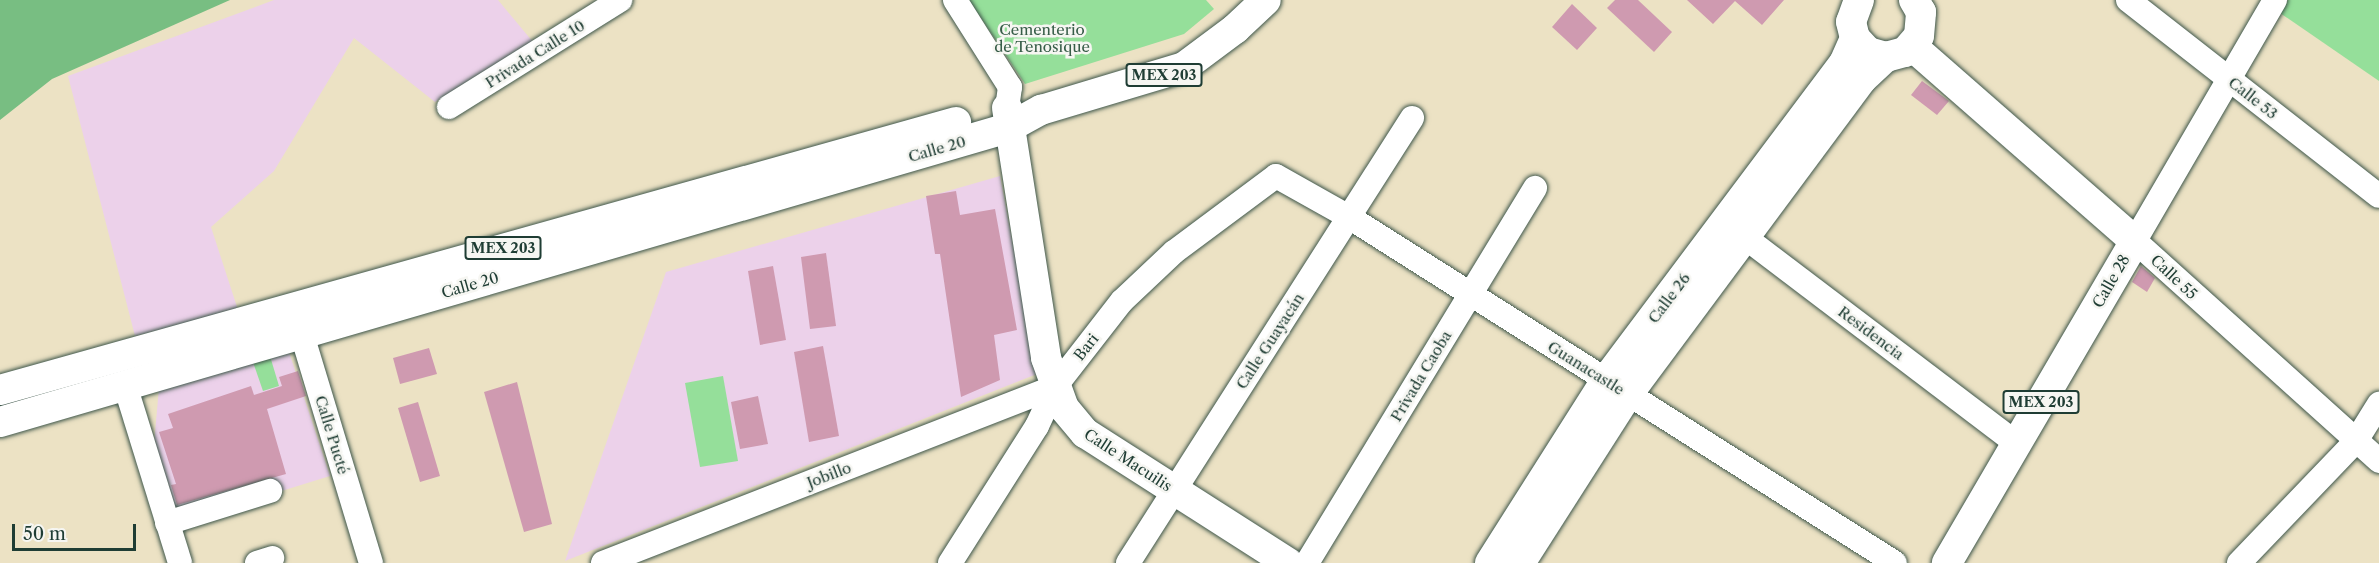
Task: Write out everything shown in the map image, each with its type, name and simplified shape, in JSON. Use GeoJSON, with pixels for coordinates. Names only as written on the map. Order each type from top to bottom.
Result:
{"type":"FeatureCollection","features":[{"type":"Feature","properties":{"kind":"main road","name":"Calle 20"},"geometry":{"type":"LineString","coordinates":[[0,422],[125,385],[298,320],[1041,110],[1184,67],[1235,30],[1266,0]]}},
{"type":"Feature","properties":{"kind":"main road"},"geometry":{"type":"LineString","coordinates":[[1855,38],[1851,22],[1859,0]]}},
{"type":"Feature","properties":{"kind":"main road"},"geometry":{"type":"LineString","coordinates":[[1899,52],[1919,36],[1920,4]]}},
{"type":"Feature","properties":{"kind":"main road","name":"Calle 55"},"geometry":{"type":"LineString","coordinates":[[1855,38],[1868,52],[1899,52],[2135,241]]}},
{"type":"Feature","properties":{"kind":"main road","name":"Calle 26"},"geometry":{"type":"LineString","coordinates":[[1735,230],[1844,63],[1855,38]]}},
{"type":"Feature","properties":{"kind":"main road","name":"Calle 26"},"geometry":{"type":"LineString","coordinates":[[1490,563],[1617,387],[1735,230],[1862,79],[1899,52]]}},
{"type":"Feature","properties":{"kind":"main road","name":"Calle Macuilis"},"geometry":{"type":"LineString","coordinates":[[1008,118],[1046,358],[1064,408],[1085,433],[1288,563]]}},
{"type":"Feature","properties":{"kind":"main road","name":"Calle 28"},"geometry":{"type":"LineString","coordinates":[[1947,563],[2135,241]]}},
{"type":"Feature","properties":{"kind":"main road","name":"Calle 20"},"geometry":{"type":"LineString","coordinates":[[0,390],[116,355],[298,320]]}},
{"type":"Feature","properties":{"kind":"main road"},"geometry":{"type":"LineString","coordinates":[[116,355],[125,385]]}},
{"type":"Feature","properties":{"kind":"main road","name":"Calle 26"},"geometry":{"type":"LineString","coordinates":[[1520,563],[1617,387]]}},
{"type":"Feature","properties":{"kind":"street","name":"Privada Calle 10"},"geometry":{"type":"LineString","coordinates":[[449,107],[620,0]]}},
{"type":"Feature","properties":{"kind":"street"},"geometry":{"type":"LineString","coordinates":[[955,0],[1010,87],[1008,118]]}},
{"type":"Feature","properties":{"kind":"street","name":"Calle 53"},"geometry":{"type":"LineString","coordinates":[[2128,0],[2379,196]]}},
{"type":"Feature","properties":{"kind":"street","name":"Calle 28"},"geometry":{"type":"LineString","coordinates":[[2135,241],[2275,0]]}},
{"type":"Feature","properties":{"kind":"street","name":"Calle Guayacán"},"geometry":{"type":"LineString","coordinates":[[1128,563],[1412,118]]}},
{"type":"Feature","properties":{"kind":"street","name":"Bari"},"geometry":{"type":"LineString","coordinates":[[950,563],[1037,426],[1055,387],[1122,301],[1174,252],[1276,176]]}},
{"type":"Feature","properties":{"kind":"street","name":"Guanacastle"},"geometry":{"type":"LineString","coordinates":[[1276,176],[1349,217],[1895,563]]}},
{"type":"Feature","properties":{"kind":"street","name":"Privada Caoba"},"geometry":{"type":"LineString","coordinates":[[1307,563],[1535,188]]}},
{"type":"Feature","properties":{"kind":"street","name":"Residencia"},"geometry":{"type":"LineString","coordinates":[[1735,230],[2017,444]]}},
{"type":"Feature","properties":{"kind":"street","name":"Calle 55"},"geometry":{"type":"LineString","coordinates":[[2135,241],[2379,461]]}},
{"type":"Feature","properties":{"kind":"street","name":"Calle Pucté"},"geometry":{"type":"LineString","coordinates":[[298,320],[371,563]]}},
{"type":"Feature","properties":{"kind":"street"},"geometry":{"type":"LineString","coordinates":[[125,385],[180,563]]}},
{"type":"Feature","properties":{"kind":"street","name":"Jobillo"},"geometry":{"type":"LineString","coordinates":[[603,563],[1055,387]]}},
{"type":"Feature","properties":{"kind":"street"},"geometry":{"type":"LineString","coordinates":[[2240,563],[2356,441],[2379,404]]}},
{"type":"Feature","properties":{"kind":"street"},"geometry":{"type":"LineString","coordinates":[[167,523],[270,491]]}},
{"type":"Feature","properties":{"kind":"shaded area"},"geometry":{"type":"Polygon","coordinates":[[[274,0],[498,0],[533,42],[435,102],[354,38],[274,171],[211,227],[238,310],[135,336],[68,76],[274,0]]]}},
{"type":"Feature","properties":{"kind":"shaded area"},"geometry":{"type":"Polygon","coordinates":[[[1000,176],[1037,374],[565,561],[666,272],[1000,176]]]}},
{"type":"Feature","properties":{"kind":"shaded area"},"geometry":{"type":"Polygon","coordinates":[[[288,349],[330,476],[172,525],[152,466],[159,388],[288,349]]]}},
{"type":"Feature","properties":{"kind":"green space"},"geometry":{"type":"Polygon","coordinates":[[[0,0],[230,0],[52,79],[0,120],[0,0]]]}},
{"type":"Feature","properties":{"kind":"green space","name":"Cementerio de Tenosique"},"geometry":{"type":"Polygon","coordinates":[[[969,0],[1206,0],[1214,9],[1184,34],[1025,84],[969,0]]]}},
{"type":"Feature","properties":{"kind":"green space"},"geometry":{"type":"Polygon","coordinates":[[[2288,0],[2379,0],[2379,81],[2280,13],[2288,0]]]}},
{"type":"Feature","properties":{"kind":"green space"},"geometry":{"type":"Polygon","coordinates":[[[270,356],[279,386],[263,391],[253,362],[270,356]]]}},
{"type":"Feature","properties":{"kind":"green space"},"geometry":{"type":"Polygon","coordinates":[[[723,376],[738,461],[700,467],[685,383],[723,376]]]}},
{"type":"Feature","properties":{"kind":"building"},"geometry":{"type":"Polygon","coordinates":[[[1615,0],[1638,0],[1672,32],[1654,52],[1607,8],[1615,0]]]}},
{"type":"Feature","properties":{"kind":"building"},"geometry":{"type":"Polygon","coordinates":[[[1687,0],[1784,0],[1762,25],[1735,1],[1713,24],[1687,0]]]}},
{"type":"Feature","properties":{"kind":"building"},"geometry":{"type":"Polygon","coordinates":[[[1572,4],[1597,28],[1577,50],[1552,27],[1572,4]]]}},
{"type":"Feature","properties":{"kind":"building"},"geometry":{"type":"Polygon","coordinates":[[[1922,81],[1949,101],[1937,115],[1911,95],[1922,81]]]}},
{"type":"Feature","properties":{"kind":"building"},"geometry":{"type":"Polygon","coordinates":[[[956,191],[960,215],[995,209],[1017,330],[994,335],[1000,380],[961,397],[940,254],[935,254],[926,196],[956,191]]]}},
{"type":"Feature","properties":{"kind":"building"},"geometry":{"type":"Polygon","coordinates":[[[826,253],[836,326],[810,329],[801,257],[826,253]]]}},
{"type":"Feature","properties":{"kind":"building"},"geometry":{"type":"Polygon","coordinates":[[[773,266],[786,340],[760,345],[748,271],[773,266]]]}},
{"type":"Feature","properties":{"kind":"building"},"geometry":{"type":"Polygon","coordinates":[[[2141,266],[2155,278],[2147,292],[2132,282],[2141,266]]]}},
{"type":"Feature","properties":{"kind":"building"},"geometry":{"type":"Polygon","coordinates":[[[823,346],[839,436],[809,442],[794,352],[823,346]]]}},
{"type":"Feature","properties":{"kind":"building"},"geometry":{"type":"Polygon","coordinates":[[[429,348],[437,374],[400,384],[393,358],[429,348]]]}},
{"type":"Feature","properties":{"kind":"building"},"geometry":{"type":"Polygon","coordinates":[[[298,371],[306,396],[267,409],[286,474],[177,505],[171,485],[176,484],[159,432],[173,428],[168,414],[251,386],[254,395],[282,386],[279,377],[298,371]]]}},
{"type":"Feature","properties":{"kind":"building"},"geometry":{"type":"Polygon","coordinates":[[[517,382],[552,524],[524,532],[484,392],[517,382]]]}},
{"type":"Feature","properties":{"kind":"building"},"geometry":{"type":"Polygon","coordinates":[[[758,396],[768,444],[740,449],[731,402],[758,396]]]}},
{"type":"Feature","properties":{"kind":"building"},"geometry":{"type":"Polygon","coordinates":[[[418,402],[440,476],[420,482],[398,408],[418,402]]]}}]}
